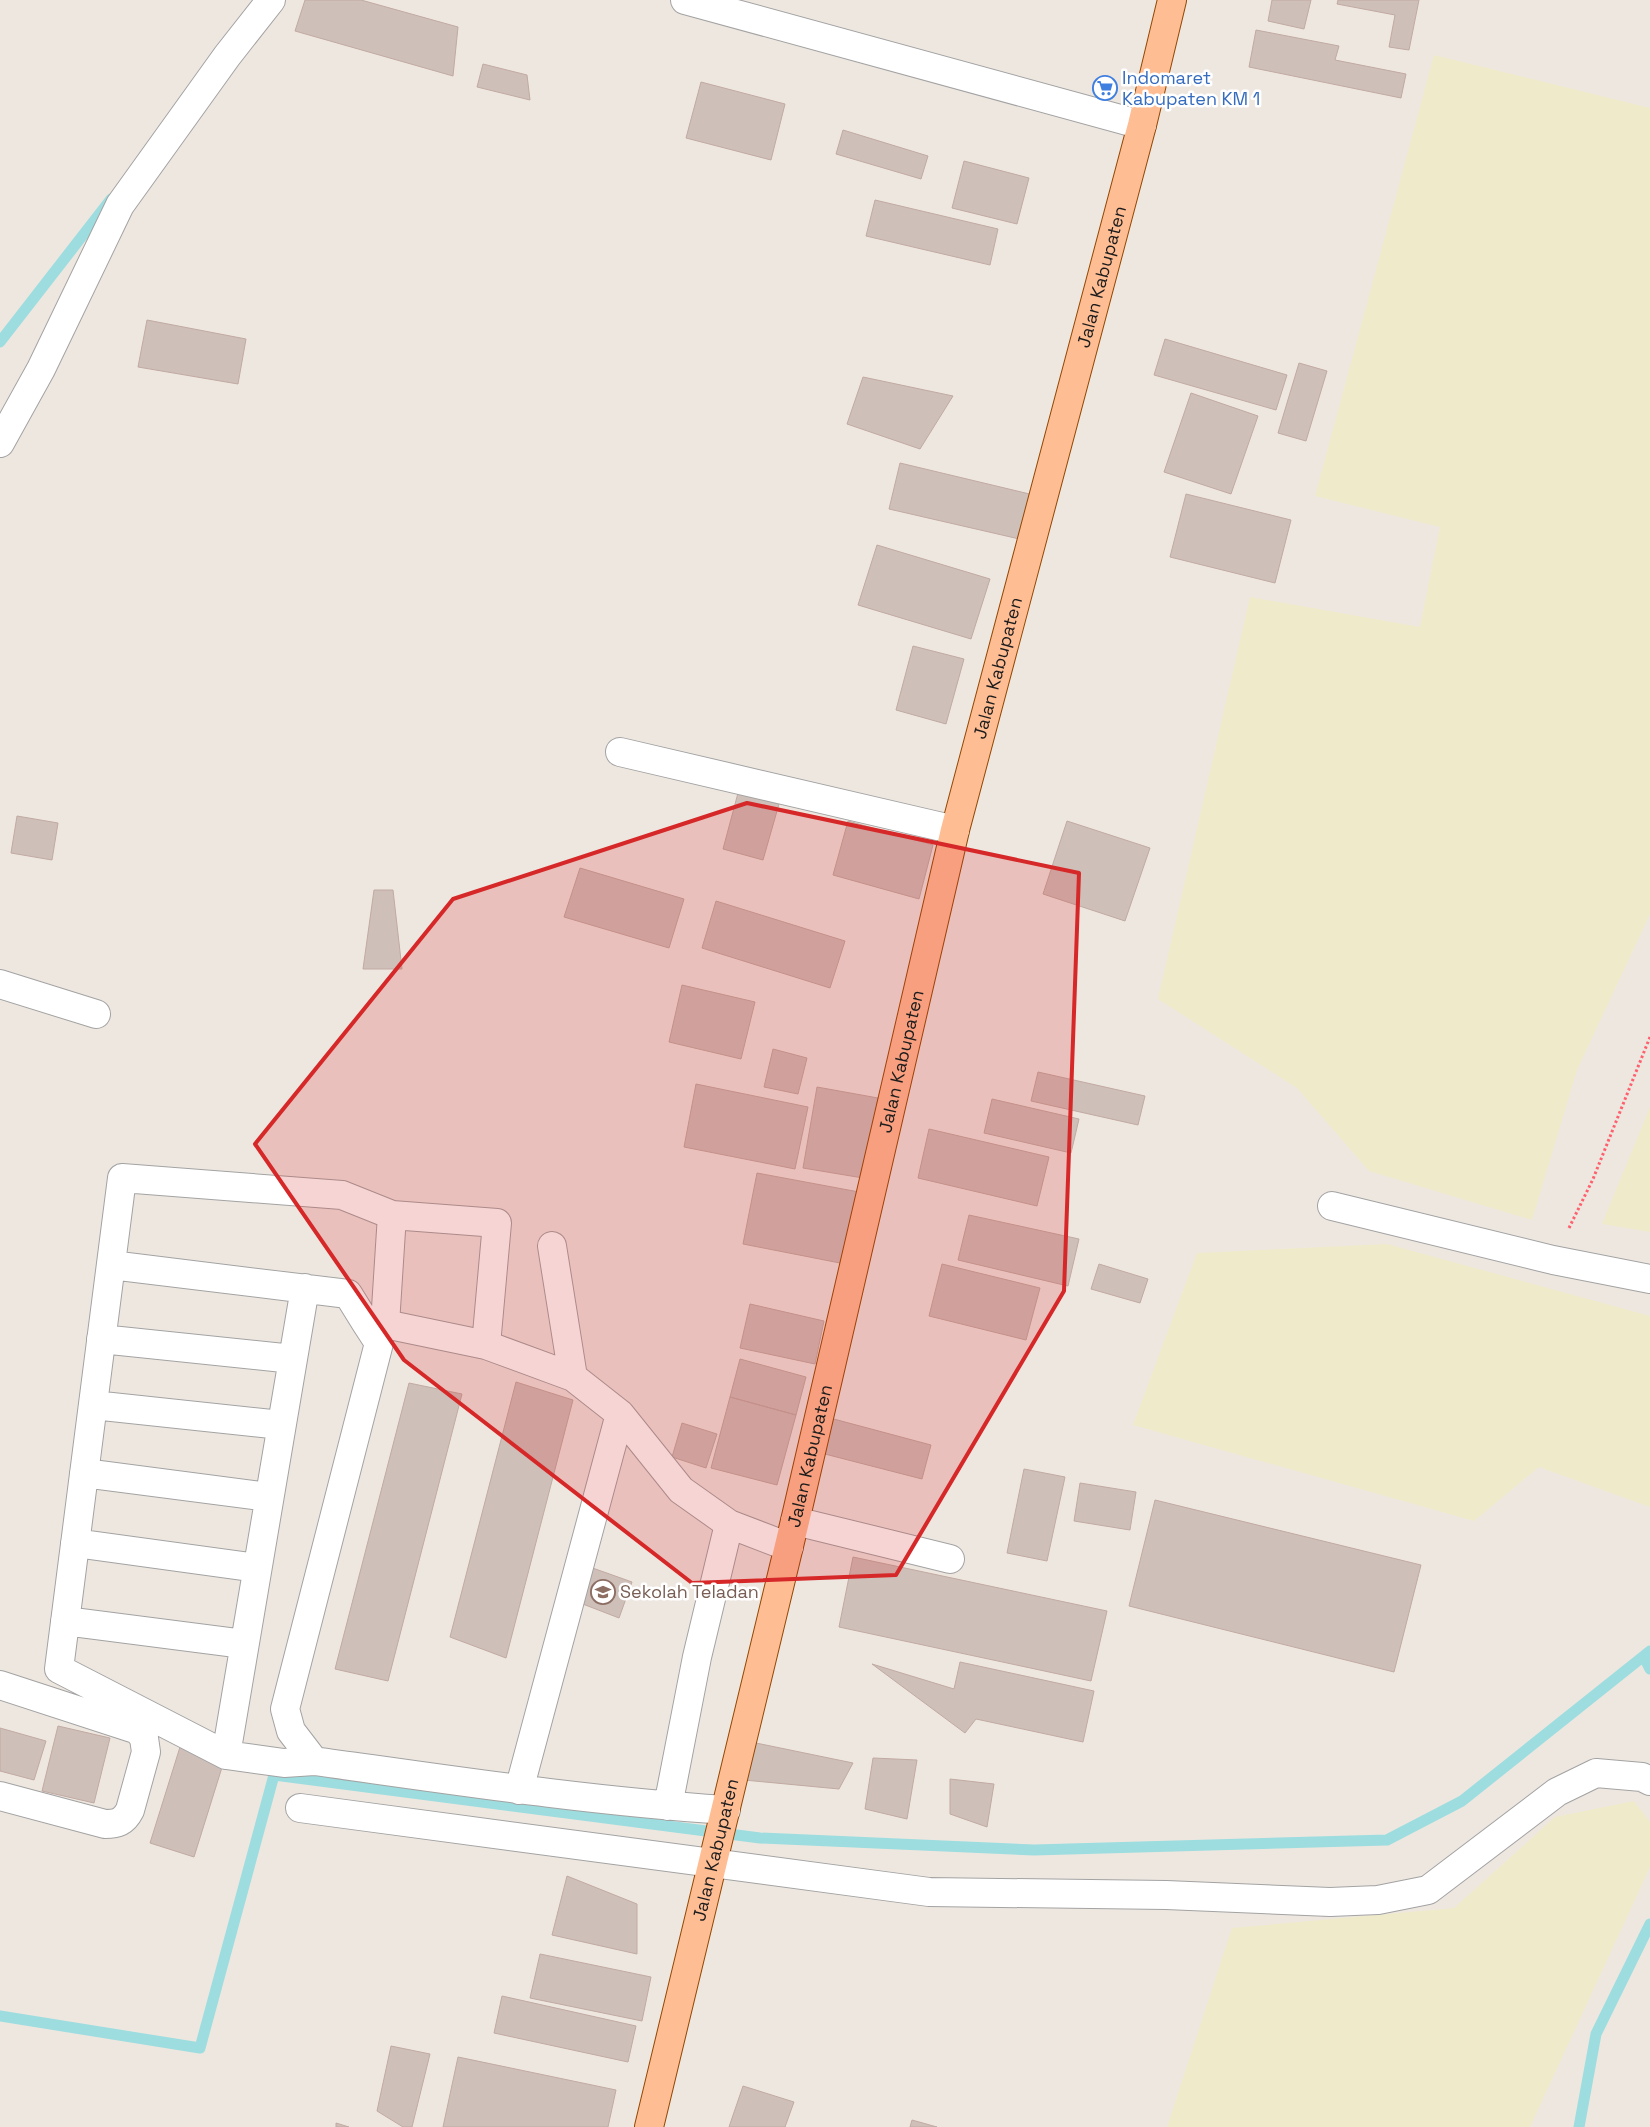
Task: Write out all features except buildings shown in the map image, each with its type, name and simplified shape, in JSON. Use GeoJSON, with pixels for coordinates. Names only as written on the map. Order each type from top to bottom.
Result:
{"type":"FeatureCollection","features":[{"type":"Feature","properties":{"kind":"main road","name":"Jalan Kabupaten"},"geometry":{"type":"LineString","coordinates":[[649,2127],[792,1534],[955,830],[1142,125],[1172,0]]}},
{"type":"Feature","properties":{"kind":"street"},"geometry":{"type":"LineString","coordinates":[[0,443],[41,368],[120,205],[227,56],[271,0]]}},
{"type":"Feature","properties":{"kind":"street"},"geometry":{"type":"LineString","coordinates":[[685,0],[1142,125]]}},
{"type":"Feature","properties":{"kind":"street"},"geometry":{"type":"LineString","coordinates":[[620,752],[955,830]]}},
{"type":"Feature","properties":{"kind":"street"},"geometry":{"type":"LineString","coordinates":[[0,984],[96,1014]]}},
{"type":"Feature","properties":{"kind":"street"},"geometry":{"type":"LineString","coordinates":[[486,1345],[497,1223],[392,1214],[342,1196],[122,1178],[59,1669],[226,1755],[284,1763],[314,1761],[519,1790],[668,1806],[720,1836]]}},
{"type":"Feature","properties":{"kind":"street"},"geometry":{"type":"LineString","coordinates":[[1332,1206],[1553,1260],[1650,1279]]}},
{"type":"Feature","properties":{"kind":"street"},"geometry":{"type":"LineString","coordinates":[[314,1761],[291,1731],[285,1709],[380,1343],[375,1323],[392,1214]]}},
{"type":"Feature","properties":{"kind":"street"},"geometry":{"type":"LineString","coordinates":[[552,1246],[573,1377]]}},
{"type":"Feature","properties":{"kind":"street"},"geometry":{"type":"LineString","coordinates":[[111,1265],[348,1294],[375,1323],[486,1345],[573,1377],[620,1414],[681,1490],[728,1524],[950,1559]]}},
{"type":"Feature","properties":{"kind":"street"},"geometry":{"type":"LineString","coordinates":[[226,1755],[305,1288]]}},
{"type":"Feature","properties":{"kind":"street"},"geometry":{"type":"LineString","coordinates":[[101,1339],[293,1359]]}},
{"type":"Feature","properties":{"kind":"street"},"geometry":{"type":"LineString","coordinates":[[92,1405],[281,1425]]}},
{"type":"Feature","properties":{"kind":"street"},"geometry":{"type":"LineString","coordinates":[[519,1790],[620,1414]]}},
{"type":"Feature","properties":{"kind":"street"},"geometry":{"type":"LineString","coordinates":[[84,1473],[269,1497]]}},
{"type":"Feature","properties":{"kind":"street"},"geometry":{"type":"LineString","coordinates":[[668,1806],[698,1657],[728,1524]]}},
{"type":"Feature","properties":{"kind":"street"},"geometry":{"type":"LineString","coordinates":[[75,1543],[257,1568]]}},
{"type":"Feature","properties":{"kind":"street"},"geometry":{"type":"LineString","coordinates":[[65,1621],[244,1644]]}},
{"type":"Feature","properties":{"kind":"street"},"geometry":{"type":"LineString","coordinates":[[0,1686],[138,1730],[144,1738],[146,1752],[130,1810],[126,1818],[117,1824],[105,1824],[0,1796]]}},
{"type":"Feature","properties":{"kind":"street"},"geometry":{"type":"LineString","coordinates":[[300,1808],[720,1836],[929,1892],[1166,1895],[1330,1902],[1378,1900],[1428,1890],[1557,1792],[1596,1773],[1642,1777],[1650,1781]]}},
{"type":"Feature","properties":{"kind":"path"},"geometry":{"type":"LineString","coordinates":[[1553,1260],[1593,1179],[1650,1038]]}},
{"type":"Feature","properties":{"kind":"highlighted area"},"geometry":{"type":"Polygon","coordinates":[[[747,803],[1079,873],[1064,1291],[896,1575],[692,1583],[404,1360],[255,1144],[453,899],[747,803]]]}},
{"type":"Feature","properties":{"kind":"shaded area"},"geometry":{"type":"Polygon","coordinates":[[[1434,55],[1650,108],[1650,914],[1577,1070],[1532,1220],[1369,1171],[1297,1088],[1158,999],[1250,597],[1420,627],[1440,527],[1315,496],[1434,55]]]}},
{"type":"Feature","properties":{"kind":"shaded area"},"geometry":{"type":"Polygon","coordinates":[[[1650,1107],[1650,1232],[1602,1224],[1650,1107]]]}},
{"type":"Feature","properties":{"kind":"shaded area"},"geometry":{"type":"Polygon","coordinates":[[[1387,1244],[1650,1316],[1650,1507],[1539,1467],[1474,1521],[1133,1425],[1197,1253],[1387,1244]]]}},
{"type":"Feature","properties":{"kind":"shaded area"},"geometry":{"type":"Polygon","coordinates":[[[1634,1801],[1650,1822],[1650,1867],[1530,2127],[1167,2127],[1232,1928],[1454,1908],[1555,1817],[1634,1801]]]}},
{"type":"Feature","properties":{"kind":"waterway"},"geometry":{"type":"LineString","coordinates":[[0,342],[111,199]]}},
{"type":"Feature","properties":{"kind":"waterway"},"geometry":{"type":"LineString","coordinates":[[0,2016],[200,2048],[274,1775],[760,1838],[1034,1850],[1387,1840],[1462,1801],[1650,1651]]}},
{"type":"Feature","properties":{"kind":"waterway"},"geometry":{"type":"LineString","coordinates":[[1644,1657],[1650,1669]]}},
{"type":"Feature","properties":{"kind":"waterway"},"geometry":{"type":"LineString","coordinates":[[1579,2127],[1596,2034],[1650,1924]]}},
{"type":"Feature","properties":{"kind":"place","name":"Indomaret Kabupaten KM 1"},"geometry":{"type":"Point","coordinates":[1105,88]}},
{"type":"Feature","properties":{"kind":"place","name":"Sekolah Teladan"},"geometry":{"type":"Point","coordinates":[603,1592]}}]}
